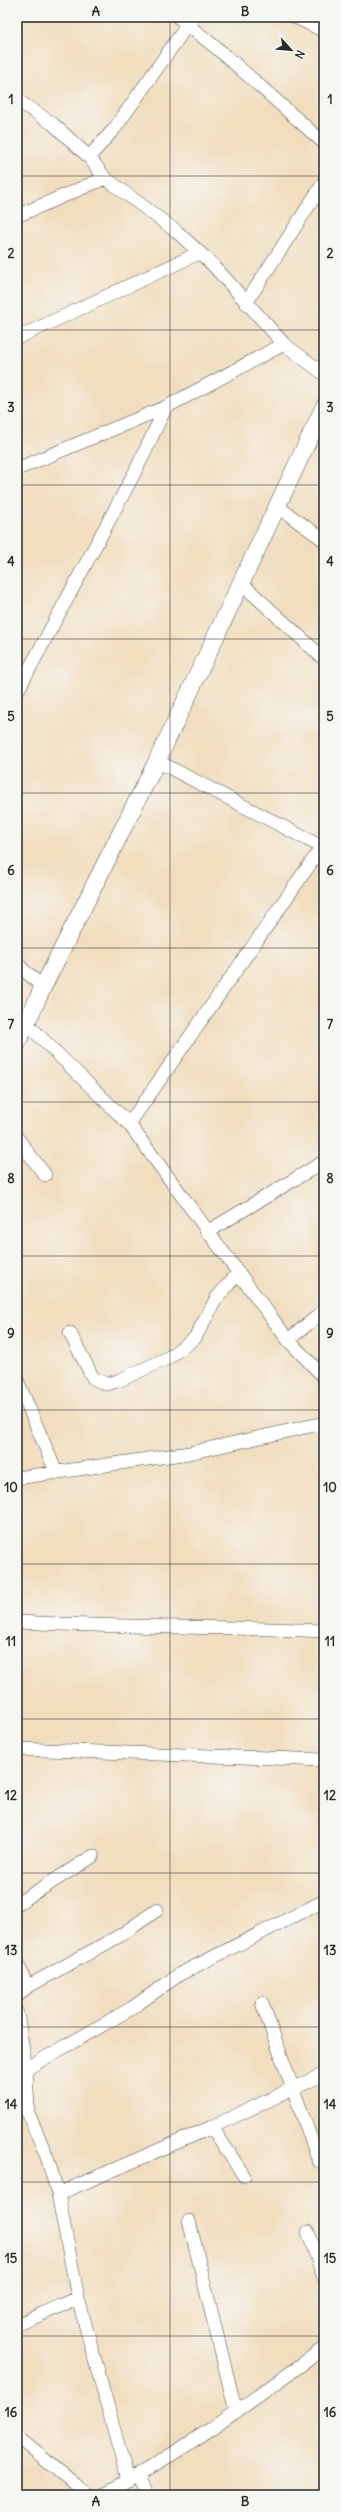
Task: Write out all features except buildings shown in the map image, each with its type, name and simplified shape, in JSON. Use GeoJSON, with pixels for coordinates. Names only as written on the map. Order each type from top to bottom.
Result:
{"type":"FeatureCollection","features":[{"type":"Feature","properties":{"kind":"street"},"geometry":{"type":"LineString","coordinates":[[295,17],[324,31]]}},
{"type":"Feature","properties":{"kind":"street"},"geometry":{"type":"LineString","coordinates":[[89,157],[119,123],[186,19],[324,143]]}},
{"type":"Feature","properties":{"kind":"street"},"geometry":{"type":"LineString","coordinates":[[17,100],[53,124],[89,157],[105,178],[176,231],[199,253],[284,344],[324,374]]}},
{"type":"Feature","properties":{"kind":"street"},"geometry":{"type":"LineString","coordinates":[[17,216],[105,178]]}},
{"type":"Feature","properties":{"kind":"street"},"geometry":{"type":"LineString","coordinates":[[246,303],[324,182]]}},
{"type":"Feature","properties":{"kind":"street"},"geometry":{"type":"LineString","coordinates":[[17,338],[199,253]]}},
{"type":"Feature","properties":{"kind":"street"},"geometry":{"type":"LineString","coordinates":[[17,469],[166,407],[284,344]]}},
{"type":"Feature","properties":{"kind":"street"},"geometry":{"type":"LineString","coordinates":[[17,692],[135,472],[166,407]]}},
{"type":"Feature","properties":{"kind":"street"},"geometry":{"type":"LineString","coordinates":[[17,1044],[43,987],[157,761],[240,582],[278,507],[324,407]]}},
{"type":"Feature","properties":{"kind":"street"},"geometry":{"type":"LineString","coordinates":[[278,507],[324,540]]}},
{"type":"Feature","properties":{"kind":"street"},"geometry":{"type":"LineString","coordinates":[[240,582],[324,659]]}},
{"type":"Feature","properties":{"kind":"street"},"geometry":{"type":"LineString","coordinates":[[129,1124],[323,846],[157,761]]}},
{"type":"Feature","properties":{"kind":"street"},"geometry":{"type":"LineString","coordinates":[[17,964],[43,987]]}},
{"type":"Feature","properties":{"kind":"street"},"geometry":{"type":"LineString","coordinates":[[27,1024],[129,1124],[237,1274],[288,1340],[324,1377]]}},
{"type":"Feature","properties":{"kind":"street"},"geometry":{"type":"LineString","coordinates":[[17,1138],[45,1175]]}},
{"type":"Feature","properties":{"kind":"street"},"geometry":{"type":"LineString","coordinates":[[207,1232],[320,1164]]}},
{"type":"Feature","properties":{"kind":"street"},"geometry":{"type":"LineString","coordinates":[[70,1333],[93,1378],[106,1384],[118,1381],[168,1358],[195,1338],[216,1300],[237,1274]]}},
{"type":"Feature","properties":{"kind":"street"},"geometry":{"type":"LineString","coordinates":[[288,1340],[324,1311]]}},
{"type":"Feature","properties":{"kind":"street"},"geometry":{"type":"LineString","coordinates":[[17,1380],[56,1472]]}},
{"type":"Feature","properties":{"kind":"street"},"geometry":{"type":"LineString","coordinates":[[17,1478],[189,1453],[324,1423]]}},
{"type":"Feature","properties":{"kind":"street"},"geometry":{"type":"LineString","coordinates":[[17,1622],[88,1626],[230,1626],[324,1631]]}},
{"type":"Feature","properties":{"kind":"street"},"geometry":{"type":"LineString","coordinates":[[17,1749],[324,1760]]}},
{"type":"Feature","properties":{"kind":"street"},"geometry":{"type":"LineString","coordinates":[[17,1904],[93,1856]]}},
{"type":"Feature","properties":{"kind":"street"},"geometry":{"type":"LineString","coordinates":[[26,2069],[132,2008],[180,1974],[324,1901]]}},
{"type":"Feature","properties":{"kind":"street"},"geometry":{"type":"LineString","coordinates":[[17,1961],[22,1992],[121,1935],[157,1910]]}},
{"type":"Feature","properties":{"kind":"street"},"geometry":{"type":"LineString","coordinates":[[262,2003],[319,2161]]}},
{"type":"Feature","properties":{"kind":"street"},"geometry":{"type":"LineString","coordinates":[[17,2013],[26,2069],[29,2115]]}},
{"type":"Feature","properties":{"kind":"street"},"geometry":{"type":"LineString","coordinates":[[58,2194],[212,2127],[324,2074]]}},
{"type":"Feature","properties":{"kind":"street"},"geometry":{"type":"LineString","coordinates":[[17,2095],[29,2115],[47,2157],[58,2194],[78,2298],[133,2479],[148,2495]]}},
{"type":"Feature","properties":{"kind":"street"},"geometry":{"type":"LineString","coordinates":[[212,2127],[244,2176]]}},
{"type":"Feature","properties":{"kind":"street"},"geometry":{"type":"LineString","coordinates":[[189,2221],[236,2412]]}},
{"type":"Feature","properties":{"kind":"street"},"geometry":{"type":"LineString","coordinates":[[308,2232],[324,2278]]}},
{"type":"Feature","properties":{"kind":"street"},"geometry":{"type":"LineString","coordinates":[[17,2325],[78,2298]]}},
{"type":"Feature","properties":{"kind":"street"},"geometry":{"type":"LineString","coordinates":[[102,2495],[133,2479],[236,2412],[324,2348]]}},
{"type":"Feature","properties":{"kind":"street"},"geometry":{"type":"LineString","coordinates":[[17,2437],[88,2495]]}}]}
